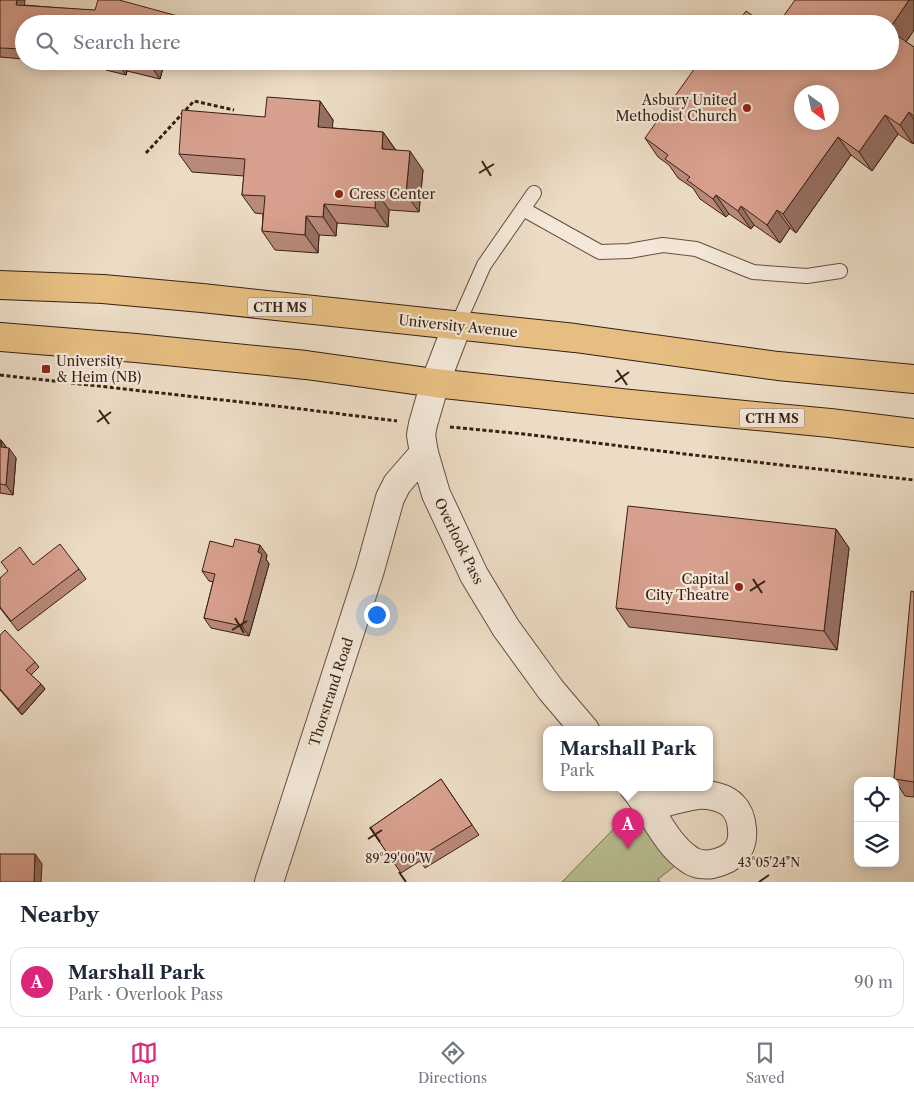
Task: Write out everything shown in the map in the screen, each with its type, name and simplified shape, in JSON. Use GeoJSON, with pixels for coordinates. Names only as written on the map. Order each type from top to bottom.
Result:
{"type":"FeatureCollection","features":[{"type":"Feature","properties":{"kind":"main road","name":"University Avenue"},"geometry":{"type":"LineString","coordinates":[[0,285],[103,289],[172,295],[575,338],[778,366],[914,379]]}},
{"type":"Feature","properties":{"kind":"main road","name":"CTH MS"},"geometry":{"type":"LineString","coordinates":[[0,337],[306,365],[435,383],[914,433]]}},
{"type":"Feature","properties":{"kind":"street","name":"Overlook Pass"},"geometry":{"type":"LineString","coordinates":[[457,326],[435,383],[422,424],[421,435],[424,453],[436,494],[474,575],[506,628],[551,690],[582,726]]}},
{"type":"Feature","properties":{"kind":"street","name":"Thorstrand Road"},"geometry":{"type":"LineString","coordinates":[[269,882],[370,570],[390,498],[397,484],[424,453]]}},
{"type":"Feature","properties":{"kind":"lane"},"geometry":{"type":"LineString","coordinates":[[457,326],[484,265],[534,193]]}},
{"type":"Feature","properties":{"kind":"lane"},"geometry":{"type":"LineString","coordinates":[[523,209],[600,252],[629,251],[663,245],[696,249],[753,272],[807,276],[840,271]]}},
{"type":"Feature","properties":{"kind":"path"},"geometry":{"type":"LineString","coordinates":[[146,153],[194,101],[234,110]]}},
{"type":"Feature","properties":{"kind":"path"},"geometry":{"type":"LineString","coordinates":[[868,474],[914,480]]}},
{"type":"Feature","properties":{"kind":"green space"},"geometry":{"type":"Polygon","coordinates":[[[631,811],[675,866],[658,879],[660,882],[562,882],[631,811]]]}},
{"type":"Feature","properties":{"kind":"building"},"geometry":{"type":"Polygon","coordinates":[[[0,0],[17,0],[16,5],[95,10],[98,0],[119,0],[174,15],[15,15],[15,49],[0,48],[0,0]]]}},
{"type":"Feature","properties":{"kind":"building"},"geometry":{"type":"Polygon","coordinates":[[[795,0],[909,0],[899,15],[784,15],[795,0]]]}},
{"type":"Feature","properties":{"kind":"building"},"geometry":{"type":"Polygon","coordinates":[[[746,11],[752,15],[743,15],[746,11]]]}},
{"type":"Feature","properties":{"kind":"building","name":"Asbury United Methodist Church"},"geometry":{"type":"Polygon","coordinates":[[[899,37],[914,47],[914,116],[909,112],[900,125],[885,115],[859,152],[838,137],[783,214],[777,210],[767,225],[741,206],[738,211],[716,195],[713,199],[687,180],[690,177],[665,159],[668,155],[645,138],[694,70],[899,70],[899,37]]]}},
{"type":"Feature","properties":{"kind":"building","name":"Cress Center"},"geometry":{"type":"Polygon","coordinates":[[[267,97],[320,101],[318,127],[383,132],[382,149],[410,151],[406,194],[376,191],[375,208],[324,204],[323,217],[306,216],[305,235],[262,231],[265,196],[242,195],[245,159],[179,154],[182,110],[265,117],[267,97]]]}},
{"type":"Feature","properties":{"kind":"building"},"geometry":{"type":"Polygon","coordinates":[[[0,440],[1,447],[9,448],[6,485],[0,484],[0,440]]]}},
{"type":"Feature","properties":{"kind":"building","name":"Capital City Theatre"},"geometry":{"type":"Polygon","coordinates":[[[628,506],[836,529],[824,631],[616,608],[628,506]]]}},
{"type":"Feature","properties":{"kind":"building"},"geometry":{"type":"Polygon","coordinates":[[[235,539],[260,545],[258,552],[262,554],[242,626],[204,618],[215,574],[202,571],[210,541],[233,547],[235,539]]]}},
{"type":"Feature","properties":{"kind":"building"},"geometry":{"type":"Polygon","coordinates":[[[60,544],[79,569],[11,621],[0,607],[0,578],[8,571],[1,562],[20,547],[33,565],[60,544]]]}},
{"type":"Feature","properties":{"kind":"building"},"geometry":{"type":"Polygon","coordinates":[[[911,591],[914,592],[914,782],[894,777],[911,591]]]}},
{"type":"Feature","properties":{"kind":"building"},"geometry":{"type":"Polygon","coordinates":[[[5,630],[35,662],[26,670],[41,684],[18,709],[0,689],[0,635],[5,630]]]}},
{"type":"Feature","properties":{"kind":"building"},"geometry":{"type":"Polygon","coordinates":[[[441,779],[472,825],[418,858],[414,851],[394,863],[370,828],[441,779]]]}},
{"type":"Feature","properties":{"kind":"building"},"geometry":{"type":"Polygon","coordinates":[[[0,854],[35,854],[34,882],[0,882],[0,854]]]}},
{"type":"Feature","properties":{"kind":"place","name":"Asbury United Methodist Church"},"geometry":{"type":"Point","coordinates":[747,108]}},
{"type":"Feature","properties":{"kind":"place","name":"Cress Center"},"geometry":{"type":"Point","coordinates":[339,194]}},
{"type":"Feature","properties":{"kind":"place","name":"University & Heim (NB)"},"geometry":{"type":"Point","coordinates":[46,369]}},
{"type":"Feature","properties":{"kind":"place","name":"Capital City Theatre"},"geometry":{"type":"Point","coordinates":[739,587]}},
{"type":"Feature","properties":{"kind":"place","name":"Marshall Park"},"geometry":{"type":"Point","coordinates":[628,849]}}]}
